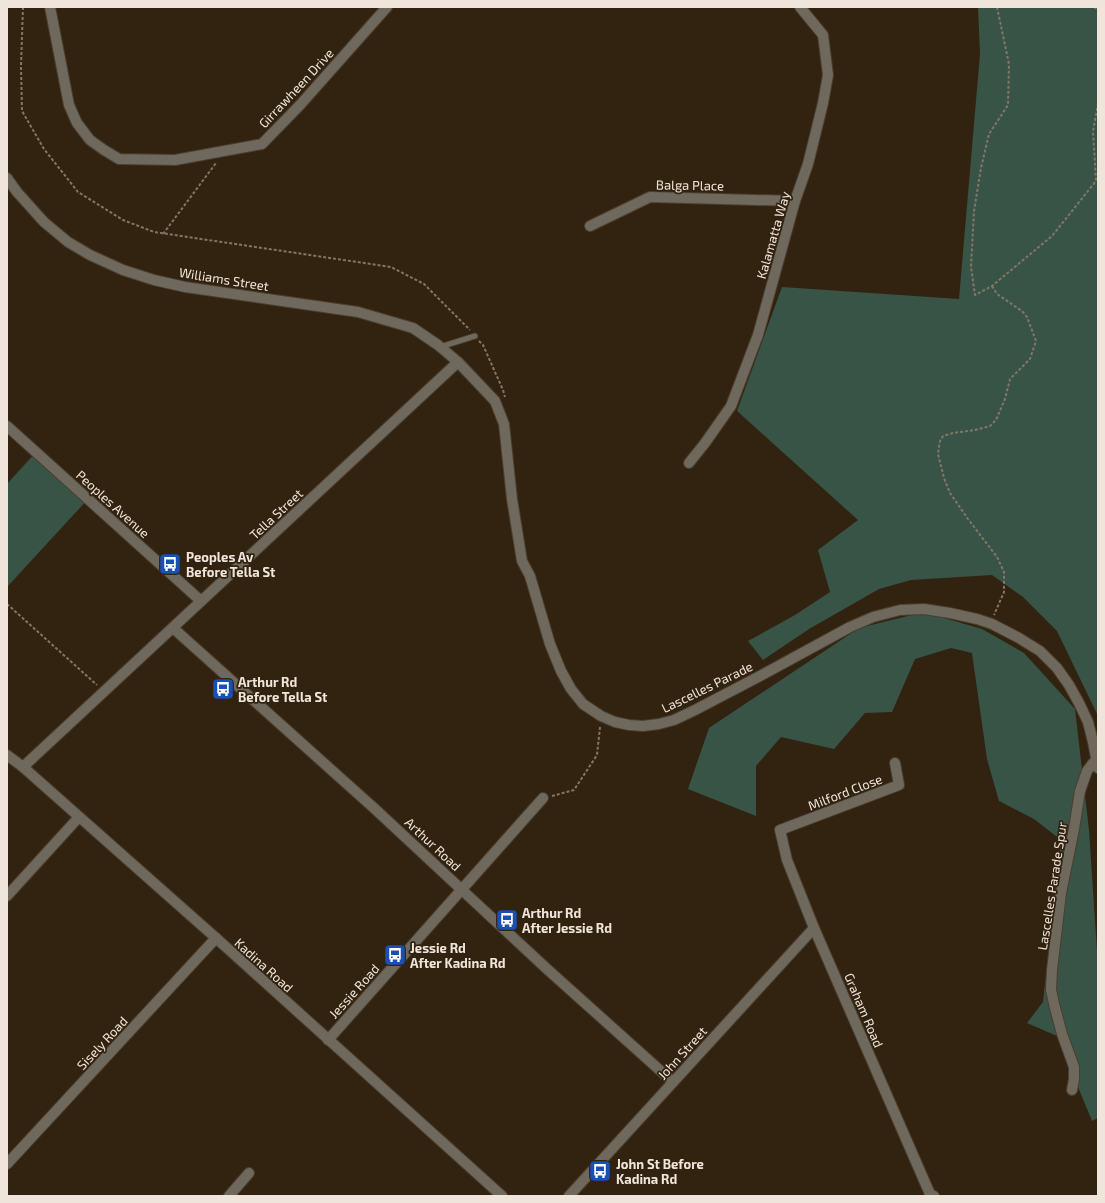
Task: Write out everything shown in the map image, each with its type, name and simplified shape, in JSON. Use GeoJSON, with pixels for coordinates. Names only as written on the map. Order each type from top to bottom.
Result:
{"type":"FeatureCollection","features":[{"type":"Feature","properties":{"kind":"street","name":"Girrawheen Drive"},"geometry":{"type":"LineString","coordinates":[[50,7],[69,105],[77,123],[90,140],[119,159],[176,160],[262,144],[300,105],[387,7]]}},
{"type":"Feature","properties":{"kind":"street","name":"Kalamatta Way"},"geometry":{"type":"LineString","coordinates":[[689,463],[731,406],[758,335],[795,201],[808,164],[823,104],[828,75],[823,35],[800,7]]}},
{"type":"Feature","properties":{"kind":"street","name":"Williams Street"},"geometry":{"type":"LineString","coordinates":[[7,178],[17,192],[44,222],[68,242],[90,255],[122,270],[154,280],[185,287],[358,312],[413,328],[458,362]]}},
{"type":"Feature","properties":{"kind":"street","name":"Balga Place"},"geometry":{"type":"LineString","coordinates":[[590,226],[650,197],[795,201]]}},
{"type":"Feature","properties":{"kind":"street","name":"Lascelles Parade"},"geometry":{"type":"LineString","coordinates":[[458,362],[495,401],[504,424],[512,499],[522,561],[530,576],[550,644],[561,671],[571,688],[583,704],[601,716],[629,726],[659,724],[674,720],[734,690],[850,627],[873,617],[900,610],[924,609],[970,617],[992,624],[1019,638],[1034,648],[1057,668],[1069,685],[1088,722],[1094,742],[1098,764]]}},
{"type":"Feature","properties":{"kind":"street","name":"Tella Street"},"geometry":{"type":"LineString","coordinates":[[23,767],[458,362]]}},
{"type":"Feature","properties":{"kind":"street","name":"Peoples Avenue"},"geometry":{"type":"LineString","coordinates":[[7,426],[201,601]]}},
{"type":"Feature","properties":{"kind":"street","name":"Arthur Road"},"geometry":{"type":"LineString","coordinates":[[173,628],[375,809],[547,969],[673,1082]]}},
{"type":"Feature","properties":{"kind":"street","name":"Kadina Road"},"geometry":{"type":"LineString","coordinates":[[7,755],[23,767],[216,938],[502,1196]]}},
{"type":"Feature","properties":{"kind":"street","name":"Milford Close"},"geometry":{"type":"LineString","coordinates":[[780,830],[899,785],[895,763]]}},
{"type":"Feature","properties":{"kind":"street","name":"Lascelles Parade Spur"},"geometry":{"type":"LineString","coordinates":[[1072,1090],[1074,1067],[1062,1034],[1055,1008],[1051,990],[1052,970],[1061,893],[1080,791],[1087,771],[1093,763],[1098,764]]}},
{"type":"Feature","properties":{"kind":"street","name":"Jessie Road"},"geometry":{"type":"LineString","coordinates":[[328,1040],[543,798]]}},
{"type":"Feature","properties":{"kind":"street"},"geometry":{"type":"LineString","coordinates":[[7,896],[79,817]]}},
{"type":"Feature","properties":{"kind":"street","name":"Graham Road"},"geometry":{"type":"LineString","coordinates":[[780,830],[787,860],[814,928],[930,1194],[934,1196]]}},
{"type":"Feature","properties":{"kind":"street","name":"John Street"},"geometry":{"type":"LineString","coordinates":[[569,1196],[814,928]]}},
{"type":"Feature","properties":{"kind":"street","name":"Sisely Road"},"geometry":{"type":"LineString","coordinates":[[7,1164],[216,938]]}},
{"type":"Feature","properties":{"kind":"street"},"geometry":{"type":"LineString","coordinates":[[229,1196],[249,1173]]}},
{"type":"Feature","properties":{"kind":"lane"},"geometry":{"type":"LineString","coordinates":[[440,347],[475,336]]}},
{"type":"Feature","properties":{"kind":"path"},"geometry":{"type":"LineString","coordinates":[[23,7],[21,66],[22,111],[44,150],[78,192],[123,220],[154,232],[391,267],[424,284],[483,345],[503,390],[507,404]]}},
{"type":"Feature","properties":{"kind":"path"},"geometry":{"type":"LineString","coordinates":[[997,7],[1009,64],[1008,105],[990,134],[980,168],[974,211],[971,267],[974,295],[992,286],[1052,236],[1096,181],[1093,131],[1098,104]]}},
{"type":"Feature","properties":{"kind":"path"},"geometry":{"type":"LineString","coordinates":[[1094,7],[1098,10]]}},
{"type":"Feature","properties":{"kind":"path"},"geometry":{"type":"LineString","coordinates":[[163,234],[225,151]]}},
{"type":"Feature","properties":{"kind":"path"},"geometry":{"type":"LineString","coordinates":[[992,286],[997,294],[1022,311],[1027,317],[1036,341],[1030,359],[1010,379],[996,420],[990,426],[943,436],[940,441],[938,454],[944,478],[950,493],[997,557],[1004,572],[1004,592],[992,624]]}},
{"type":"Feature","properties":{"kind":"path"},"geometry":{"type":"LineString","coordinates":[[7,604],[104,691]]}},
{"type":"Feature","properties":{"kind":"path"},"geometry":{"type":"LineString","coordinates":[[543,798],[574,790],[597,756],[601,716]]}},
{"type":"Feature","properties":{"kind":"green space"},"geometry":{"type":"Polygon","coordinates":[[[978,7],[1098,7],[1098,716],[1057,631],[1023,597],[992,575],[911,580],[879,589],[809,629],[763,660],[748,641],[795,615],[830,592],[818,550],[858,520],[737,411],[782,287],[959,299],[980,54],[978,7]]]}},
{"type":"Feature","properties":{"kind":"green space"},"geometry":{"type":"Polygon","coordinates":[[[36,452],[88,499],[7,587],[7,484],[36,452]]]}},
{"type":"Feature","properties":{"kind":"green space"},"geometry":{"type":"Polygon","coordinates":[[[924,612],[982,629],[1024,653],[1075,709],[1089,830],[1098,966],[1098,1118],[1092,1121],[1057,1036],[1027,1023],[1043,1002],[1061,840],[1034,819],[999,801],[987,759],[972,653],[951,648],[915,659],[892,712],[865,713],[834,749],[781,737],[756,766],[756,816],[688,789],[709,728],[859,628],[924,612]]]}},
{"type":"Feature","properties":{"kind":"place","name":"Peoples Av Before Tella St"},"geometry":{"type":"Point","coordinates":[170,564]}},
{"type":"Feature","properties":{"kind":"place","name":"Arthur Rd Before Tella St"},"geometry":{"type":"Point","coordinates":[223,689]}},
{"type":"Feature","properties":{"kind":"place","name":"Arthur Rd After Jessie Rd"},"geometry":{"type":"Point","coordinates":[507,920]}},
{"type":"Feature","properties":{"kind":"place","name":"Jessie Rd After Kadina Rd"},"geometry":{"type":"Point","coordinates":[395,955]}},
{"type":"Feature","properties":{"kind":"place","name":"John St Before Kadina Rd"},"geometry":{"type":"Point","coordinates":[600,1171]}}]}
